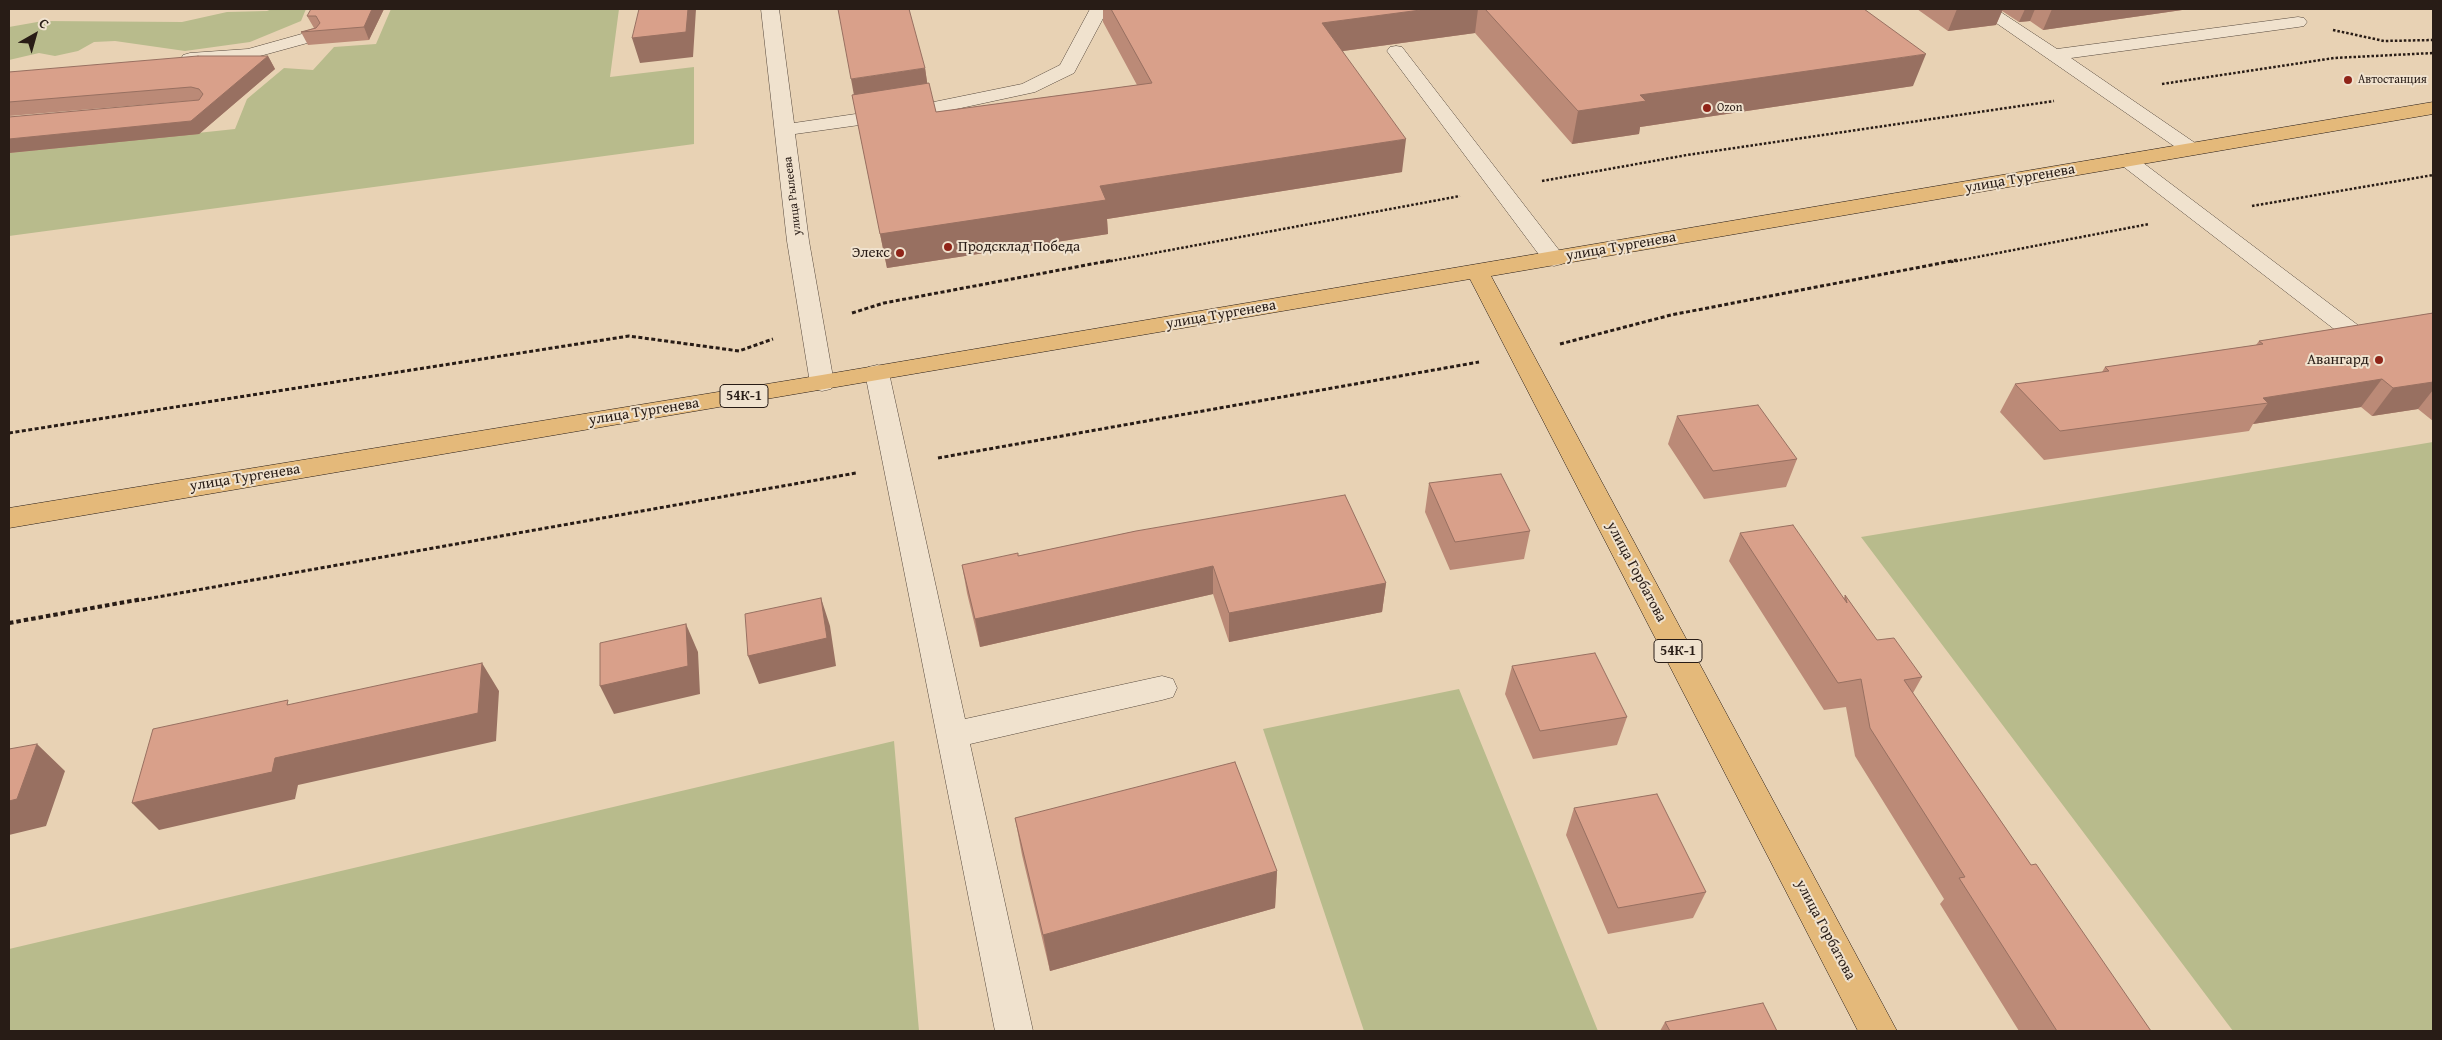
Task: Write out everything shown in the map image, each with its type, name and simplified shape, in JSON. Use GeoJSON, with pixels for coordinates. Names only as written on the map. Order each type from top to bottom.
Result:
{"type":"FeatureCollection","features":[{"type":"Feature","properties":{"kind":"main road","name":"улица Тургенева"},"geometry":{"type":"LineString","coordinates":[[9,518],[822,383],[2433,108]]}},
{"type":"Feature","properties":{"kind":"main road","name":"улица Горбатова"},"geometry":{"type":"LineString","coordinates":[[1478,272],[1878,1031]]}},
{"type":"Feature","properties":{"kind":"street","name":"улица Рылеева"},"geometry":{"type":"LineString","coordinates":[[770,9],[798,241],[822,383]]}},
{"type":"Feature","properties":{"kind":"street"},"geometry":{"type":"LineString","coordinates":[[785,130],[924,110],[1028,88],[1067,69],[1099,9]]}},
{"type":"Feature","properties":{"kind":"street"},"geometry":{"type":"LineString","coordinates":[[1985,9],[2191,149]]}},
{"type":"Feature","properties":{"kind":"street"},"geometry":{"type":"LineString","coordinates":[[2054,55],[2298,22]]}},
{"type":"Feature","properties":{"kind":"street"},"geometry":{"type":"LineString","coordinates":[[172,61],[250,54],[316,35]]}},
{"type":"Feature","properties":{"kind":"street"},"geometry":{"type":"LineString","coordinates":[[1396,51],[1554,258]]}},
{"type":"Feature","properties":{"kind":"street"},"geometry":{"type":"LineString","coordinates":[[2127,160],[2355,334]]}},
{"type":"Feature","properties":{"kind":"street"},"geometry":{"type":"LineString","coordinates":[[878,373],[1014,1031]]}},
{"type":"Feature","properties":{"kind":"street"},"geometry":{"type":"LineString","coordinates":[[952,735],[1162,688]]}},
{"type":"Feature","properties":{"kind":"path"},"geometry":{"type":"LineString","coordinates":[[2298,22],[2384,41],[2432,40]]}},
{"type":"Feature","properties":{"kind":"path"},"geometry":{"type":"LineString","coordinates":[[9,433],[629,336],[739,351],[884,302],[1687,154],[2334,58],[2433,53]]}},
{"type":"Feature","properties":{"kind":"path"},"geometry":{"type":"LineString","coordinates":[[9,623],[1522,354],[1671,315],[2200,215],[2433,175]]}},
{"type":"Feature","properties":{"kind":"green space"},"geometry":{"type":"Polygon","coordinates":[[[272,9],[306,9],[301,21],[250,42],[185,51],[115,41],[94,42],[78,51],[55,56],[39,53],[9,60],[9,27],[43,21],[182,22],[227,12],[267,11],[272,9]]]}},
{"type":"Feature","properties":{"kind":"green space"},"geometry":{"type":"Polygon","coordinates":[[[391,9],[619,9],[610,77],[694,67],[694,144],[9,236],[9,153],[235,129],[247,99],[284,68],[313,70],[334,47],[376,44],[391,9]]]}},
{"type":"Feature","properties":{"kind":"green space"},"geometry":{"type":"Polygon","coordinates":[[[2433,442],[2433,1031],[2233,1031],[1861,537],[2433,442]]]}},
{"type":"Feature","properties":{"kind":"green space"},"geometry":{"type":"Polygon","coordinates":[[[1459,689],[1598,1031],[1364,1031],[1263,729],[1459,689]]]}},
{"type":"Feature","properties":{"kind":"green space"},"geometry":{"type":"Polygon","coordinates":[[[894,741],[919,1031],[9,1031],[9,949],[894,741]]]}},
{"type":"Feature","properties":{"kind":"building"},"geometry":{"type":"Polygon","coordinates":[[[311,9],[372,9],[364,27],[301,32],[316,28],[320,23],[316,16],[307,16],[311,9]]]}},
{"type":"Feature","properties":{"kind":"building"},"geometry":{"type":"Polygon","coordinates":[[[639,9],[688,9],[686,32],[632,38],[639,9]]]}},
{"type":"Feature","properties":{"kind":"building"},"geometry":{"type":"Polygon","coordinates":[[[838,9],[909,9],[925,68],[851,79],[838,9]]]}},
{"type":"Feature","properties":{"kind":"building"},"geometry":{"type":"Polygon","coordinates":[[[1111,9],[1428,9],[1322,23],[1406,139],[1100,186],[1106,200],[880,234],[852,95],[929,83],[936,112],[1152,83],[1111,9]]]}},
{"type":"Feature","properties":{"kind":"building"},"geometry":{"type":"Polygon","coordinates":[[[1485,9],[1864,9],[1926,54],[1640,95],[1646,101],[1578,111],[1485,9]]]}},
{"type":"Feature","properties":{"kind":"building"},"geometry":{"type":"Polygon","coordinates":[[[198,56],[268,56],[191,121],[9,139],[9,117],[199,100],[203,94],[199,89],[191,87],[9,102],[9,72],[198,56]]]}},
{"type":"Feature","properties":{"kind":"building"},"geometry":{"type":"Polygon","coordinates":[[[2433,313],[2433,382],[2393,388],[2382,379],[2263,398],[2268,403],[2060,431],[2015,384],[2109,371],[2105,367],[2263,344],[2259,341],[2433,313]]]}},
{"type":"Feature","properties":{"kind":"building"},"geometry":{"type":"Polygon","coordinates":[[[1758,405],[1797,459],[1713,471],[1677,416],[1758,405]]]}},
{"type":"Feature","properties":{"kind":"building"},"geometry":{"type":"Polygon","coordinates":[[[1501,474],[1530,531],[1455,542],[1429,483],[1501,474]]]}},
{"type":"Feature","properties":{"kind":"building"},"geometry":{"type":"Polygon","coordinates":[[[1345,495],[1386,583],[1229,613],[1213,566],[975,619],[962,565],[1018,553],[1018,556],[1136,531],[1345,495]]]}},
{"type":"Feature","properties":{"kind":"building"},"geometry":{"type":"Polygon","coordinates":[[[1793,525],[1847,603],[1845,595],[1877,640],[1894,638],[1922,677],[1904,680],[2031,865],[2036,864],[2151,1031],[2057,1031],[1959,878],[1965,877],[1870,728],[1861,679],[1838,683],[1740,533],[1793,525]]]}},
{"type":"Feature","properties":{"kind":"building"},"geometry":{"type":"Polygon","coordinates":[[[821,598],[827,638],[748,656],[745,614],[821,598]]]}},
{"type":"Feature","properties":{"kind":"building"},"geometry":{"type":"Polygon","coordinates":[[[686,624],[688,666],[600,686],[600,643],[686,624]]]}},
{"type":"Feature","properties":{"kind":"building"},"geometry":{"type":"Polygon","coordinates":[[[1595,653],[1627,717],[1540,731],[1512,666],[1595,653]]]}},
{"type":"Feature","properties":{"kind":"building"},"geometry":{"type":"Polygon","coordinates":[[[482,663],[478,713],[275,758],[272,772],[132,803],[153,729],[288,700],[287,705],[482,663]]]}},
{"type":"Feature","properties":{"kind":"building"},"geometry":{"type":"Polygon","coordinates":[[[37,744],[17,799],[9,801],[9,749],[37,744]]]}},
{"type":"Feature","properties":{"kind":"building"},"geometry":{"type":"Polygon","coordinates":[[[1235,762],[1277,871],[1043,935],[1015,818],[1235,762]]]}},
{"type":"Feature","properties":{"kind":"building"},"geometry":{"type":"Polygon","coordinates":[[[1657,794],[1706,892],[1618,908],[1574,808],[1657,794]]]}},
{"type":"Feature","properties":{"kind":"building"},"geometry":{"type":"Polygon","coordinates":[[[1763,1003],[1777,1031],[1670,1031],[1665,1022],[1763,1003]]]}},
{"type":"Feature","properties":{"kind":"place","name":"Автостанция"},"geometry":{"type":"Point","coordinates":[2348,80]}},
{"type":"Feature","properties":{"kind":"place","name":"Ozon"},"geometry":{"type":"Point","coordinates":[1707,108]}},
{"type":"Feature","properties":{"kind":"place","name":"Продсклад Победа"},"geometry":{"type":"Point","coordinates":[948,247]}},
{"type":"Feature","properties":{"kind":"place","name":"Элекс"},"geometry":{"type":"Point","coordinates":[900,253]}},
{"type":"Feature","properties":{"kind":"place","name":"Авангард"},"geometry":{"type":"Point","coordinates":[2379,360]}}]}
